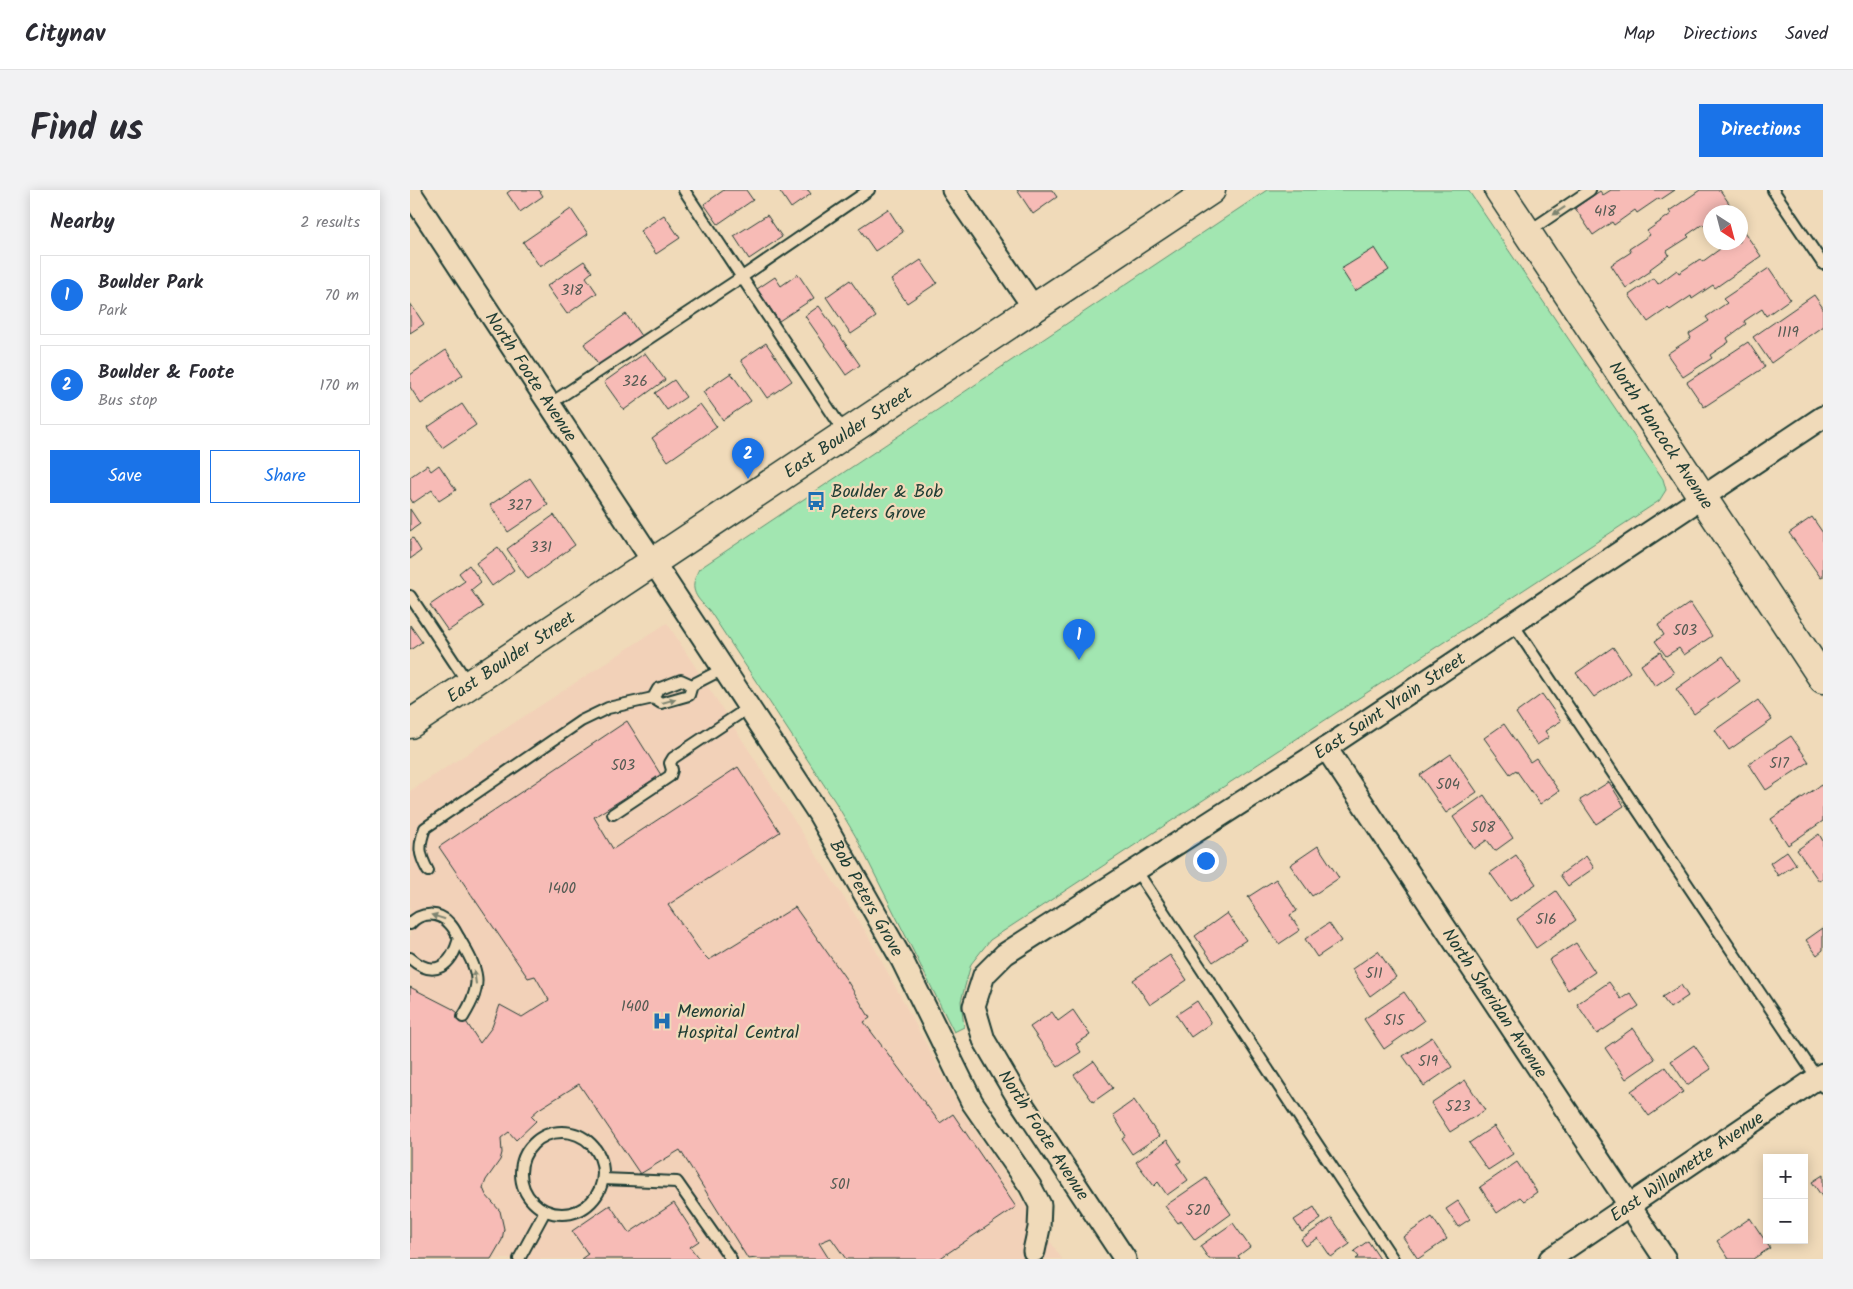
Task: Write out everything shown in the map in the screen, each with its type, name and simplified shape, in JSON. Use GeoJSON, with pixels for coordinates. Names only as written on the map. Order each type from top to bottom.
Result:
{"type":"FeatureCollection","features":[{"type":"Feature","properties":{"kind":"street"},"geometry":{"type":"LineString","coordinates":[[953,190],[1034,308]]}},
{"type":"Feature","properties":{"kind":"street","name":"East Boulder Street"},"geometry":{"type":"LineString","coordinates":[[410,724],[1211,190]]}},
{"type":"Feature","properties":{"kind":"street","name":"North Hancock Avenue"},"geometry":{"type":"LineString","coordinates":[[1499,190],[1823,678]]}},
{"type":"Feature","properties":{"kind":"street","name":"North Foote Avenue"},"geometry":{"type":"LineString","coordinates":[[410,192],[548,405],[654,562]]}},
{"type":"Feature","properties":{"kind":"street","name":"East Saint Vrain Street"},"geometry":{"type":"LineString","coordinates":[[974,1006],[984,975],[1005,954],[1326,748],[1823,417]]}},
{"type":"Feature","properties":{"kind":"street","name":"Bob Peters Grove"},"geometry":{"type":"LineString","coordinates":[[654,562],[819,814],[902,960],[972,1102],[1030,1186],[1040,1205],[1039,1228],[1033,1256]]}},
{"type":"Feature","properties":{"kind":"street","name":"North Sheridan Avenue"},"geometry":{"type":"LineString","coordinates":[[1326,748],[1665,1259]]}},
{"type":"Feature","properties":{"kind":"street","name":"North Foote Avenue"},"geometry":{"type":"LineString","coordinates":[[974,1006],[984,1040],[1015,1093],[1125,1259]]}},
{"type":"Feature","properties":{"kind":"street","name":"East Willamette Avenue"},"geometry":{"type":"LineString","coordinates":[[1550,1259],[1821,1080]]}},
{"type":"Feature","properties":{"kind":"lane"},"geometry":{"type":"LineString","coordinates":[[684,190],[846,434]]}},
{"type":"Feature","properties":{"kind":"lane"},"geometry":{"type":"LineString","coordinates":[[548,405],[742,277],[869,190]]}},
{"type":"Feature","properties":{"kind":"lane"},"geometry":{"type":"LineString","coordinates":[[1527,232],[1590,190]]}},
{"type":"Feature","properties":{"kind":"lane"},"geometry":{"type":"LineString","coordinates":[[1774,190],[1823,264]]}},
{"type":"Feature","properties":{"kind":"lane"},"geometry":{"type":"LineString","coordinates":[[410,596],[469,685]]}},
{"type":"Feature","properties":{"kind":"lane"},"geometry":{"type":"LineString","coordinates":[[1513,624],[1821,1080]]}},
{"type":"Feature","properties":{"kind":"lane"},"geometry":{"type":"LineString","coordinates":[[428,871],[421,858],[420,842],[425,828],[582,721],[608,708],[653,698],[661,703],[689,695],[692,685],[723,669]]}},
{"type":"Feature","properties":{"kind":"lane"},"geometry":{"type":"LineString","coordinates":[[653,698],[658,689],[681,680],[692,685]]}},
{"type":"Feature","properties":{"kind":"lane"},"geometry":{"type":"LineString","coordinates":[[613,814],[670,776],[672,770],[670,763],[673,758],[748,708]]}},
{"type":"Feature","properties":{"kind":"lane"},"geometry":{"type":"LineString","coordinates":[[1136,870],[1393,1259]]}},
{"type":"Feature","properties":{"kind":"lane"},"geometry":{"type":"LineString","coordinates":[[411,919],[427,915],[436,915],[444,918],[451,924],[471,960],[478,982],[474,999],[463,1017]]}},
{"type":"Feature","properties":{"kind":"lane"},"geometry":{"type":"LineString","coordinates":[[410,958],[419,966],[437,968],[451,958],[456,950],[459,938]]}},
{"type":"Feature","properties":{"kind":"lane"},"geometry":{"type":"LineString","coordinates":[[568,1132],[580,1136],[591,1144],[603,1166],[603,1178],[599,1191],[592,1202],[582,1210],[563,1214],[545,1210],[534,1203],[526,1193],[522,1181],[522,1168],[525,1156],[533,1145],[543,1137],[555,1133],[568,1132]]}},
{"type":"Feature","properties":{"kind":"lane"},"geometry":{"type":"LineString","coordinates":[[603,1178],[677,1182],[731,1259]]}},
{"type":"Feature","properties":{"kind":"lane"},"geometry":{"type":"LineString","coordinates":[[519,1259],[545,1210]]}},
{"type":"Feature","properties":{"kind":"shaded area","name":"Memorial Hospital Central"},"geometry":{"type":"Polygon","coordinates":[[[667,623],[866,932],[961,1109],[1062,1259],[410,1259],[410,791],[667,623]]]}},
{"type":"Feature","properties":{"kind":"green space"},"geometry":{"type":"Polygon","coordinates":[[[1267,190],[1468,190],[1663,479],[1666,490],[1659,501],[990,940],[971,964],[961,1001],[964,1027],[954,1032],[856,837],[836,803],[709,610],[697,596],[694,581],[699,569],[1267,190]]]}},
{"type":"Feature","properties":{"kind":"building"},"geometry":{"type":"Polygon","coordinates":[[[511,190],[539,190],[543,196],[520,212],[507,193],[511,190]]]}},
{"type":"Feature","properties":{"kind":"building"},"geometry":{"type":"Polygon","coordinates":[[[724,190],[746,190],[753,200],[718,224],[704,204],[724,190]]]}},
{"type":"Feature","properties":{"kind":"building"},"geometry":{"type":"Polygon","coordinates":[[[779,190],[808,190],[811,194],[791,208],[779,190]]]}},
{"type":"Feature","properties":{"kind":"building"},"geometry":{"type":"Polygon","coordinates":[[[1017,190],[1052,190],[1057,197],[1033,214],[1017,190]]]}},
{"type":"Feature","properties":{"kind":"building"},"geometry":{"type":"Polygon","coordinates":[[[1611,190],[1675,190],[1637,213],[1635,210],[1614,225],[1612,222],[1593,235],[1575,208],[1600,191],[1603,195],[1611,190]]]}},
{"type":"Feature","properties":{"kind":"building"},"geometry":{"type":"Polygon","coordinates":[[[1700,190],[1720,190],[1730,205],[1703,205],[1703,224],[1687,235],[1689,237],[1667,251],[1669,255],[1650,269],[1651,271],[1626,288],[1611,265],[1631,252],[1629,249],[1650,235],[1647,231],[1671,214],[1669,211],[1700,190]]]}},
{"type":"Feature","properties":{"kind":"building"},"geometry":{"type":"Polygon","coordinates":[[[571,209],[588,234],[540,267],[523,242],[571,209]]]}},
{"type":"Feature","properties":{"kind":"building"},"geometry":{"type":"Polygon","coordinates":[[[888,209],[903,232],[875,251],[859,228],[888,209]]]}},
{"type":"Feature","properties":{"kind":"building"},"geometry":{"type":"Polygon","coordinates":[[[664,215],[680,238],[656,254],[640,231],[664,215]]]}},
{"type":"Feature","properties":{"kind":"building"},"geometry":{"type":"Polygon","coordinates":[[[767,215],[782,237],[749,259],[734,236],[767,215]]]}},
{"type":"Feature","properties":{"kind":"building"},"geometry":{"type":"Polygon","coordinates":[[[1748,237],[1761,256],[1715,288],[1713,285],[1692,299],[1691,296],[1670,310],[1668,308],[1648,322],[1629,295],[1654,278],[1658,284],[1677,270],[1679,273],[1700,259],[1702,262],[1719,250],[1748,250],[1748,237]]]}},
{"type":"Feature","properties":{"kind":"building"},"geometry":{"type":"Polygon","coordinates":[[[1375,248],[1389,270],[1355,291],[1341,269],[1375,248]]]}},
{"type":"Feature","properties":{"kind":"building"},"geometry":{"type":"Polygon","coordinates":[[[921,260],[937,283],[907,303],[891,280],[921,260]]]}},
{"type":"Feature","properties":{"kind":"building"},"geometry":{"type":"Polygon","coordinates":[[[584,261],[592,272],[586,277],[597,293],[567,314],[547,286],[584,261]]]}},
{"type":"Feature","properties":{"kind":"building"},"geometry":{"type":"Polygon","coordinates":[[[1769,268],[1790,299],[1766,316],[1762,309],[1744,321],[1746,324],[1727,338],[1729,342],[1710,355],[1712,358],[1683,377],[1667,354],[1691,338],[1689,334],[1709,321],[1706,317],[1727,303],[1723,299],[1769,268]]]}},
{"type":"Feature","properties":{"kind":"building"},"geometry":{"type":"Polygon","coordinates":[[[798,274],[814,298],[779,321],[757,289],[775,277],[781,286],[798,274]]]}},
{"type":"Feature","properties":{"kind":"building"},"geometry":{"type":"Polygon","coordinates":[[[850,280],[876,317],[851,334],[826,297],[850,280]]]}},
{"type":"Feature","properties":{"kind":"building"},"geometry":{"type":"Polygon","coordinates":[[[1814,295],[1823,308],[1823,326],[1771,363],[1753,337],[1814,295]]]}},
{"type":"Feature","properties":{"kind":"building"},"geometry":{"type":"Polygon","coordinates":[[[410,303],[424,324],[410,333],[410,303]]]}},
{"type":"Feature","properties":{"kind":"building"},"geometry":{"type":"Polygon","coordinates":[[[819,306],[860,365],[846,375],[805,316],[819,306]]]}},
{"type":"Feature","properties":{"kind":"building"},"geometry":{"type":"Polygon","coordinates":[[[626,314],[641,336],[599,366],[584,344],[626,314]]]}},
{"type":"Feature","properties":{"kind":"building"},"geometry":{"type":"Polygon","coordinates":[[[1748,342],[1765,367],[1704,407],[1687,382],[1748,342]]]}},
{"type":"Feature","properties":{"kind":"building"},"geometry":{"type":"Polygon","coordinates":[[[766,343],[792,381],[767,398],[741,360],[766,343]]]}},
{"type":"Feature","properties":{"kind":"building"},"geometry":{"type":"Polygon","coordinates":[[[446,350],[463,375],[421,404],[410,387],[410,375],[446,350]]]}},
{"type":"Feature","properties":{"kind":"building"},"geometry":{"type":"Polygon","coordinates":[[[645,353],[665,380],[624,410],[604,382],[645,353]]]}},
{"type":"Feature","properties":{"kind":"building"},"geometry":{"type":"Polygon","coordinates":[[[731,373],[751,401],[723,420],[703,392],[731,373]]]}},
{"type":"Feature","properties":{"kind":"building"},"geometry":{"type":"Polygon","coordinates":[[[674,380],[686,397],[667,410],[655,393],[674,380]]]}},
{"type":"Feature","properties":{"kind":"building"},"geometry":{"type":"Polygon","coordinates":[[[462,404],[476,425],[442,448],[428,427],[462,404]]]}},
{"type":"Feature","properties":{"kind":"building"},"geometry":{"type":"Polygon","coordinates":[[[700,404],[717,427],[668,461],[652,438],[700,404]]]}},
{"type":"Feature","properties":{"kind":"building"},"geometry":{"type":"Polygon","coordinates":[[[427,465],[431,471],[439,465],[456,490],[439,501],[432,490],[413,503],[410,498],[410,477],[427,465]]]}},
{"type":"Feature","properties":{"kind":"building"},"geometry":{"type":"Polygon","coordinates":[[[530,478],[548,505],[508,532],[490,505],[530,478]]]}},
{"type":"Feature","properties":{"kind":"building"},"geometry":{"type":"Polygon","coordinates":[[[410,509],[420,524],[410,531],[410,509]]]}},
{"type":"Feature","properties":{"kind":"building"},"geometry":{"type":"Polygon","coordinates":[[[554,515],[575,545],[528,579],[507,549],[554,515]]]}},
{"type":"Feature","properties":{"kind":"building"},"geometry":{"type":"Polygon","coordinates":[[[1812,517],[1823,533],[1823,577],[1821,578],[1789,533],[1812,517]]]}},
{"type":"Feature","properties":{"kind":"building"},"geometry":{"type":"Polygon","coordinates":[[[413,538],[421,551],[410,559],[410,540],[413,538]]]}},
{"type":"Feature","properties":{"kind":"building"},"geometry":{"type":"Polygon","coordinates":[[[498,547],[514,570],[492,586],[476,563],[498,547]]]}},
{"type":"Feature","properties":{"kind":"building"},"geometry":{"type":"Polygon","coordinates":[[[469,565],[481,582],[471,590],[483,607],[448,631],[430,605],[465,581],[459,573],[469,565]]]}},
{"type":"Feature","properties":{"kind":"building"},"geometry":{"type":"Polygon","coordinates":[[[1690,603],[1712,636],[1684,655],[1679,648],[1666,656],[1655,641],[1664,635],[1658,625],[1690,603]]]}},
{"type":"Feature","properties":{"kind":"building"},"geometry":{"type":"Polygon","coordinates":[[[410,625],[422,642],[410,650],[410,625]]]}},
{"type":"Feature","properties":{"kind":"building"},"geometry":{"type":"Polygon","coordinates":[[[1613,647],[1630,672],[1594,697],[1576,673],[1613,647]]]}},
{"type":"Feature","properties":{"kind":"building"},"geometry":{"type":"Polygon","coordinates":[[[1660,652],[1674,673],[1655,686],[1641,665],[1660,652]]]}},
{"type":"Feature","properties":{"kind":"building"},"geometry":{"type":"Polygon","coordinates":[[[1723,656],[1740,681],[1694,714],[1676,689],[1723,656]]]}},
{"type":"Feature","properties":{"kind":"building"},"geometry":{"type":"Polygon","coordinates":[[[1542,694],[1561,721],[1545,731],[1549,737],[1537,745],[1516,713],[1542,694]]]}},
{"type":"Feature","properties":{"kind":"building"},"geometry":{"type":"Polygon","coordinates":[[[1758,700],[1772,720],[1729,750],[1715,730],[1758,700]]]}},
{"type":"Feature","properties":{"kind":"building","name":"Memorial Hospital Central"},"geometry":{"type":"Polygon","coordinates":[[[627,721],[661,775],[594,817],[613,849],[738,767],[780,832],[668,905],[701,952],[709,960],[795,907],[846,979],[870,1018],[864,1022],[940,1123],[953,1114],[1016,1207],[939,1259],[846,1259],[831,1238],[819,1243],[829,1259],[748,1259],[680,1150],[640,1174],[579,1084],[531,1116],[536,1121],[516,1140],[509,1132],[501,1138],[502,1153],[500,1160],[486,1180],[483,1188],[486,1195],[500,1211],[504,1229],[502,1240],[491,1259],[410,1259],[410,987],[453,1009],[463,1017],[480,1043],[492,1027],[500,1005],[522,1017],[549,1000],[535,976],[528,978],[439,847],[627,721]]]}},
{"type":"Feature","properties":{"kind":"building"},"geometry":{"type":"Polygon","coordinates":[[[1504,724],[1530,762],[1536,758],[1559,791],[1540,804],[1516,770],[1510,774],[1484,738],[1504,724]]]}},
{"type":"Feature","properties":{"kind":"building"},"geometry":{"type":"Polygon","coordinates":[[[1791,736],[1809,762],[1766,790],[1749,764],[1791,736]]]}},
{"type":"Feature","properties":{"kind":"building"},"geometry":{"type":"Polygon","coordinates":[[[1451,754],[1477,792],[1446,813],[1420,775],[1451,754]]]}},
{"type":"Feature","properties":{"kind":"building"},"geometry":{"type":"Polygon","coordinates":[[[1609,782],[1624,806],[1596,824],[1580,800],[1609,782]]]}},
{"type":"Feature","properties":{"kind":"building"},"geometry":{"type":"Polygon","coordinates":[[[1821,785],[1823,788],[1823,821],[1788,845],[1771,819],[1821,785]]]}},
{"type":"Feature","properties":{"kind":"building"},"geometry":{"type":"Polygon","coordinates":[[[1484,795],[1513,838],[1495,851],[1487,840],[1474,849],[1453,817],[1484,795]]]}},
{"type":"Feature","properties":{"kind":"building"},"geometry":{"type":"Polygon","coordinates":[[[1819,834],[1823,841],[1823,878],[1819,881],[1797,850],[1819,834]]]}},
{"type":"Feature","properties":{"kind":"building"},"geometry":{"type":"Polygon","coordinates":[[[1318,846],[1339,878],[1312,896],[1290,865],[1318,846]]]}},
{"type":"Feature","properties":{"kind":"building"},"geometry":{"type":"Polygon","coordinates":[[[1787,851],[1796,864],[1778,876],[1770,863],[1787,851]]]}},
{"type":"Feature","properties":{"kind":"building"},"geometry":{"type":"Polygon","coordinates":[[[1516,855],[1536,884],[1510,901],[1490,873],[1516,855]]]}},
{"type":"Feature","properties":{"kind":"building"},"geometry":{"type":"Polygon","coordinates":[[[1586,856],[1594,868],[1568,886],[1560,875],[1586,856]]]}},
{"type":"Feature","properties":{"kind":"building"},"geometry":{"type":"Polygon","coordinates":[[[1276,879],[1297,911],[1290,915],[1300,930],[1279,944],[1248,897],[1276,879]]]}},
{"type":"Feature","properties":{"kind":"building"},"geometry":{"type":"Polygon","coordinates":[[[1556,891],[1576,920],[1536,948],[1517,919],[1556,891]]]}},
{"type":"Feature","properties":{"kind":"building"},"geometry":{"type":"Polygon","coordinates":[[[1227,913],[1246,940],[1213,962],[1195,936],[1227,913]]]}},
{"type":"Feature","properties":{"kind":"building"},"geometry":{"type":"Polygon","coordinates":[[[1329,923],[1341,941],[1317,957],[1305,939],[1329,923]]]}},
{"type":"Feature","properties":{"kind":"building"},"geometry":{"type":"Polygon","coordinates":[[[1823,928],[1823,950],[1817,955],[1806,940],[1823,928]]]}},
{"type":"Feature","properties":{"kind":"building"},"geometry":{"type":"Polygon","coordinates":[[[1576,943],[1595,972],[1568,990],[1549,960],[1576,943]]]}},
{"type":"Feature","properties":{"kind":"building"},"geometry":{"type":"Polygon","coordinates":[[[1378,951],[1396,977],[1370,996],[1352,969],[1378,951]]]}},
{"type":"Feature","properties":{"kind":"building"},"geometry":{"type":"Polygon","coordinates":[[[1170,955],[1187,980],[1150,1005],[1133,980],[1170,955]]]}},
{"type":"Feature","properties":{"kind":"building"},"geometry":{"type":"Polygon","coordinates":[[[1609,982],[1621,999],[1630,993],[1639,1006],[1597,1034],[1577,1004],[1609,982]]]}},
{"type":"Feature","properties":{"kind":"building"},"geometry":{"type":"Polygon","coordinates":[[[1681,985],[1688,996],[1670,1008],[1662,997],[1681,985]]]}},
{"type":"Feature","properties":{"kind":"building"},"geometry":{"type":"Polygon","coordinates":[[[1404,992],[1424,1021],[1384,1049],[1364,1019],[1404,992]]]}},
{"type":"Feature","properties":{"kind":"building"},"geometry":{"type":"Polygon","coordinates":[[[1197,1001],[1211,1023],[1191,1037],[1176,1015],[1197,1001]]]}},
{"type":"Feature","properties":{"kind":"building"},"geometry":{"type":"Polygon","coordinates":[[[1073,1010],[1090,1035],[1076,1044],[1081,1052],[1058,1067],[1030,1027],[1052,1012],[1058,1021],[1073,1010]]]}},
{"type":"Feature","properties":{"kind":"building"},"geometry":{"type":"Polygon","coordinates":[[[1633,1028],[1655,1059],[1626,1079],[1605,1048],[1633,1028]]]}},
{"type":"Feature","properties":{"kind":"building"},"geometry":{"type":"Polygon","coordinates":[[[1432,1037],[1452,1067],[1424,1086],[1403,1056],[1432,1037]]]}},
{"type":"Feature","properties":{"kind":"building"},"geometry":{"type":"Polygon","coordinates":[[[1694,1045],[1711,1069],[1687,1085],[1671,1061],[1694,1045]]]}},
{"type":"Feature","properties":{"kind":"building"},"geometry":{"type":"Polygon","coordinates":[[[1094,1061],[1113,1088],[1093,1102],[1074,1075],[1094,1061]]]}},
{"type":"Feature","properties":{"kind":"building"},"geometry":{"type":"Polygon","coordinates":[[[1665,1067],[1683,1092],[1649,1116],[1631,1091],[1665,1067]]]}},
{"type":"Feature","properties":{"kind":"building"},"geometry":{"type":"Polygon","coordinates":[[[1465,1080],[1485,1110],[1450,1132],[1431,1103],[1465,1080]]]}},
{"type":"Feature","properties":{"kind":"building"},"geometry":{"type":"Polygon","coordinates":[[[1134,1100],[1159,1136],[1132,1154],[1122,1139],[1126,1136],[1113,1115],[1134,1100]]]}},
{"type":"Feature","properties":{"kind":"building"},"geometry":{"type":"Polygon","coordinates":[[[1494,1126],[1513,1154],[1488,1170],[1469,1143],[1494,1126]]]}},
{"type":"Feature","properties":{"kind":"building"},"geometry":{"type":"Polygon","coordinates":[[[1167,1140],[1181,1161],[1177,1164],[1188,1180],[1167,1195],[1158,1182],[1154,1186],[1136,1162],[1167,1140]]]}},
{"type":"Feature","properties":{"kind":"building"},"geometry":{"type":"Polygon","coordinates":[[[1517,1162],[1537,1192],[1524,1201],[1520,1197],[1497,1213],[1480,1187],[1517,1162]]]}},
{"type":"Feature","properties":{"kind":"building"},"geometry":{"type":"Polygon","coordinates":[[[1823,1175],[1823,1198],[1812,1182],[1823,1175]]]}},
{"type":"Feature","properties":{"kind":"building"},"geometry":{"type":"Polygon","coordinates":[[[1206,1178],[1231,1214],[1195,1240],[1181,1221],[1178,1223],[1165,1206],[1206,1178]]]}},
{"type":"Feature","properties":{"kind":"building"},"geometry":{"type":"Polygon","coordinates":[[[1458,1201],[1470,1219],[1458,1227],[1446,1209],[1458,1201]]]}},
{"type":"Feature","properties":{"kind":"building"},"geometry":{"type":"Polygon","coordinates":[[[674,1203],[699,1241],[690,1247],[699,1259],[581,1259],[588,1254],[572,1231],[610,1205],[629,1233],[674,1203]]]}},
{"type":"Feature","properties":{"kind":"building"},"geometry":{"type":"Polygon","coordinates":[[[1314,1207],[1321,1219],[1302,1232],[1294,1220],[1314,1207]]]}},
{"type":"Feature","properties":{"kind":"building"},"geometry":{"type":"Polygon","coordinates":[[[1432,1217],[1447,1239],[1418,1259],[1403,1237],[1432,1217]]]}},
{"type":"Feature","properties":{"kind":"building"},"geometry":{"type":"Polygon","coordinates":[[[1332,1218],[1350,1244],[1331,1257],[1318,1238],[1306,1246],[1301,1239],[1332,1218]]]}},
{"type":"Feature","properties":{"kind":"building"},"geometry":{"type":"Polygon","coordinates":[[[1750,1218],[1763,1238],[1763,1244],[1767,1244],[1770,1248],[1753,1259],[1729,1259],[1717,1241],[1750,1218]]]}},
{"type":"Feature","properties":{"kind":"building"},"geometry":{"type":"Polygon","coordinates":[[[1233,1223],[1250,1247],[1238,1256],[1240,1259],[1209,1259],[1200,1246],[1233,1223]]]}},
{"type":"Feature","properties":{"kind":"building"},"geometry":{"type":"Polygon","coordinates":[[[1368,1241],[1380,1259],[1356,1259],[1359,1257],[1354,1251],[1368,1241]]]}},
{"type":"Feature","properties":{"kind":"place","name":"Boulder & Foote"},"geometry":{"type":"Point","coordinates":[748,479]}},
{"type":"Feature","properties":{"kind":"place","name":"Boulder & Bob Peters Grove"},"geometry":{"type":"Point","coordinates":[816,501]}},
{"type":"Feature","properties":{"kind":"place","name":"Boulder Park"},"geometry":{"type":"Point","coordinates":[1079,660]}},
{"type":"Feature","properties":{"kind":"place","name":"Memorial Hospital Central"},"geometry":{"type":"Point","coordinates":[662,1021]}}]}
